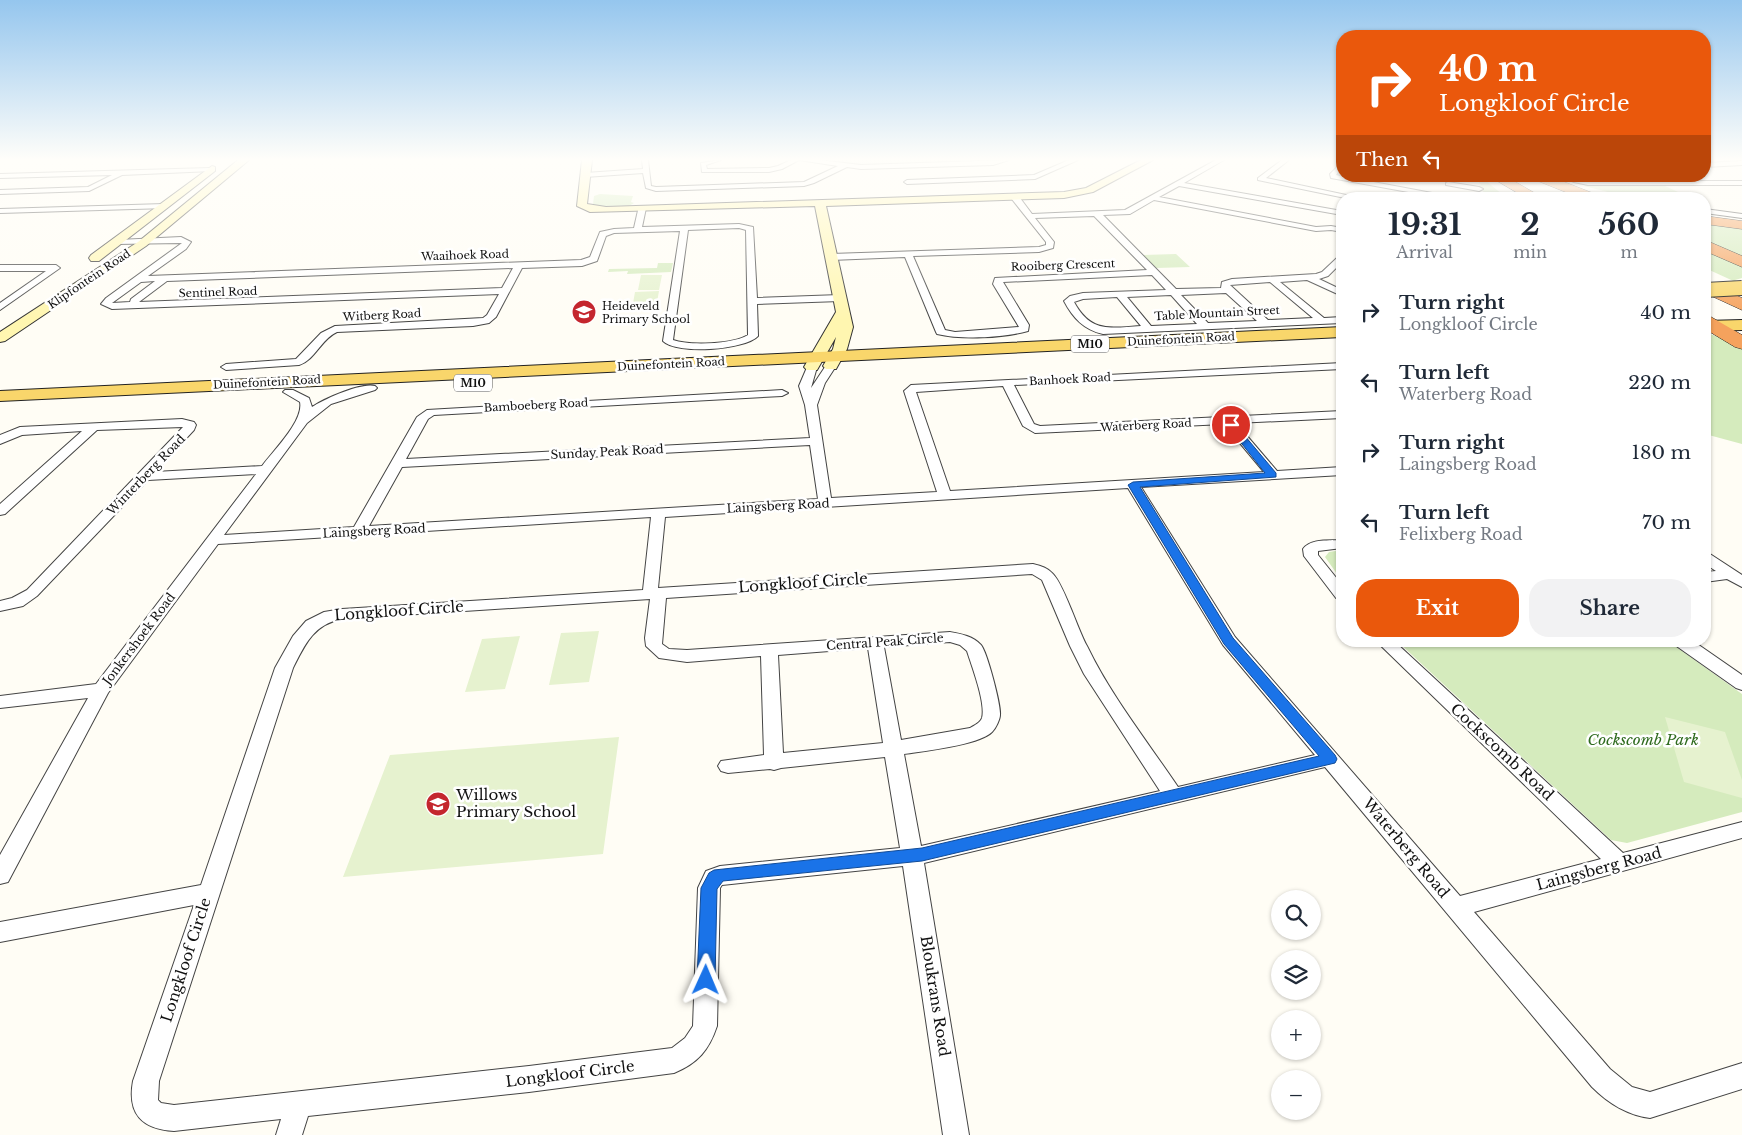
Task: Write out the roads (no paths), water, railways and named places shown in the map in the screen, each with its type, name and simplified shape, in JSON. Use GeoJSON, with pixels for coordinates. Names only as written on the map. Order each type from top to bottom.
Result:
{"type":"FeatureCollection","features":[{"type":"Feature","properties":{"kind":"highway"},"geometry":{"type":"LineString","coordinates":[[1711,221],[1742,226]]}},
{"type":"Feature","properties":{"kind":"highway"},"geometry":{"type":"LineString","coordinates":[[1711,247],[1742,262]]}},
{"type":"Feature","properties":{"kind":"highway"},"geometry":{"type":"LineString","coordinates":[[1711,275],[1742,290]]}},
{"type":"Feature","properties":{"kind":"highway"},"geometry":{"type":"LineString","coordinates":[[1711,291],[1742,306]]}},
{"type":"Feature","properties":{"kind":"highway"},"geometry":{"type":"LineString","coordinates":[[1711,327],[1742,343]]}},
{"type":"Feature","properties":{"kind":"main road"},"geometry":{"type":"LineString","coordinates":[[1711,288],[1742,290]]}},
{"type":"Feature","properties":{"kind":"main road"},"geometry":{"type":"LineString","coordinates":[[1711,325],[1742,325]]}},
{"type":"Feature","properties":{"kind":"main road","name":"Duinefontein Road"},"geometry":{"type":"LineString","coordinates":[[0,406],[371,388],[1336,332]]}},
{"type":"Feature","properties":{"kind":"main road","name":"Duinefontein Road"},"geometry":{"type":"LineString","coordinates":[[0,396],[1336,343]]}},
{"type":"Feature","properties":{"kind":"street","name":"Klipfontein Road"},"geometry":{"type":"LineString","coordinates":[[0,323],[118,242],[155,213]]}},
{"type":"Feature","properties":{"kind":"street","name":"Klipfontein Road"},"geometry":{"type":"LineString","coordinates":[[0,338],[146,240],[179,213]]}},
{"type":"Feature","properties":{"kind":"street"},"geometry":{"type":"LineString","coordinates":[[638,230],[641,213]]}},
{"type":"Feature","properties":{"kind":"street"},"geometry":{"type":"LineString","coordinates":[[822,213],[846,329],[824,362],[805,383],[812,405],[825,503]]}},
{"type":"Feature","properties":{"kind":"street"},"geometry":{"type":"LineString","coordinates":[[831,257],[1039,249],[1048,247],[1051,244],[1028,213]]}},
{"type":"Feature","properties":{"kind":"street"},"geometry":{"type":"LineString","coordinates":[[1030,216],[1112,213]]}},
{"type":"Feature","properties":{"kind":"street"},"geometry":{"type":"LineString","coordinates":[[1232,213],[1316,229],[1336,229]]}},
{"type":"Feature","properties":{"kind":"street"},"geometry":{"type":"LineString","coordinates":[[1720,213],[1742,216]]}},
{"type":"Feature","properties":{"kind":"street","name":"Rooiberg Crescent"},"geometry":{"type":"LineString","coordinates":[[1097,214],[1154,272]]}},
{"type":"Feature","properties":{"kind":"street"},"geometry":{"type":"LineString","coordinates":[[1331,228],[1336,223]]}},
{"type":"Feature","properties":{"kind":"street","name":"Waaihoek Road"},"geometry":{"type":"LineString","coordinates":[[138,279],[588,261],[594,259],[605,233],[684,228],[747,227],[750,229],[752,301]]}},
{"type":"Feature","properties":{"kind":"street"},"geometry":{"type":"LineString","coordinates":[[684,228],[669,342],[682,345],[740,343],[749,340],[753,336],[752,301],[842,305]]}},
{"type":"Feature","properties":{"kind":"street","name":"Sentinel Road"},"geometry":{"type":"LineString","coordinates":[[118,242],[181,239],[187,242],[183,248],[109,300],[106,304],[112,306],[130,307],[505,292]]}},
{"type":"Feature","properties":{"kind":"street","name":"Rooiberg Crescent"},"geometry":{"type":"LineString","coordinates":[[908,254],[938,330],[950,334],[1013,332],[1024,329],[1024,325],[998,284],[998,280],[1001,279],[1154,272]]}},
{"type":"Feature","properties":{"kind":"street"},"geometry":{"type":"LineString","coordinates":[[1266,324],[1224,286],[1227,283],[1320,276],[1336,263]]}},
{"type":"Feature","properties":{"kind":"street","name":"Witberg Road"},"geometry":{"type":"LineString","coordinates":[[226,367],[298,362],[306,357],[324,334],[335,329],[482,322],[492,317],[519,265]]}},
{"type":"Feature","properties":{"kind":"street"},"geometry":{"type":"LineString","coordinates":[[0,268],[55,268],[56,270],[0,307]]}},
{"type":"Feature","properties":{"kind":"street"},"geometry":{"type":"LineString","coordinates":[[1329,269],[1336,271]]}},
{"type":"Feature","properties":{"kind":"street"},"geometry":{"type":"LineString","coordinates":[[1154,272],[1205,326]]}},
{"type":"Feature","properties":{"kind":"street"},"geometry":{"type":"LineString","coordinates":[[134,301],[165,278]]}},
{"type":"Feature","properties":{"kind":"street"},"geometry":{"type":"LineString","coordinates":[[1309,278],[1336,290]]}},
{"type":"Feature","properties":{"kind":"street"},"geometry":{"type":"LineString","coordinates":[[1272,280],[1322,321]]}},
{"type":"Feature","properties":{"kind":"street"},"geometry":{"type":"LineString","coordinates":[[1120,295],[1229,290]]}},
{"type":"Feature","properties":{"kind":"street"},"geometry":{"type":"LineString","coordinates":[[1120,295],[1148,329]]}},
{"type":"Feature","properties":{"kind":"street","name":"Table Mountain Street"},"geometry":{"type":"LineString","coordinates":[[1120,295],[1077,297],[1071,299],[1070,303],[1085,324],[1092,329],[1102,331],[1336,320]]}},
{"type":"Feature","properties":{"kind":"street"},"geometry":{"type":"LineString","coordinates":[[0,296],[16,296]]}},
{"type":"Feature","properties":{"kind":"street"},"geometry":{"type":"LineString","coordinates":[[812,405],[842,305]]}},
{"type":"Feature","properties":{"kind":"street","name":"Banhoek Road"},"geometry":{"type":"LineString","coordinates":[[945,496],[910,391],[911,389],[926,386],[1336,366]]}},
{"type":"Feature","properties":{"kind":"street","name":"Waterberg Road"},"geometry":{"type":"LineString","coordinates":[[1007,382],[1030,426],[1039,430],[1336,414]]}},
{"type":"Feature","properties":{"kind":"street","name":"Jonkershoek Road"},"geometry":{"type":"LineString","coordinates":[[0,875],[101,690],[303,420],[327,402],[371,388]]}},
{"type":"Feature","properties":{"kind":"street"},"geometry":{"type":"LineString","coordinates":[[289,392],[305,400],[307,409],[303,420]]}},
{"type":"Feature","properties":{"kind":"street","name":"Bamboeberg Road"},"geometry":{"type":"LineString","coordinates":[[359,532],[423,417],[436,411],[782,392]]}},
{"type":"Feature","properties":{"kind":"street"},"geometry":{"type":"LineString","coordinates":[[1227,420],[1273,475]]}},
{"type":"Feature","properties":{"kind":"street","name":"Winterberg Road"},"geometry":{"type":"LineString","coordinates":[[0,606],[17,602],[32,593],[145,476],[188,430],[190,425],[182,423],[94,427]]}},
{"type":"Feature","properties":{"kind":"street"},"geometry":{"type":"LineString","coordinates":[[0,440],[20,432],[94,427]]}},
{"type":"Feature","properties":{"kind":"street"},"geometry":{"type":"LineString","coordinates":[[0,511],[94,427]]}},
{"type":"Feature","properties":{"kind":"street","name":"Sunday Peak Road"},"geometry":{"type":"LineString","coordinates":[[397,464],[816,441]]}},
{"type":"Feature","properties":{"kind":"street"},"geometry":{"type":"LineString","coordinates":[[145,476],[265,470]]}},
{"type":"Feature","properties":{"kind":"street","name":"Laingsberg Road"},"geometry":{"type":"LineString","coordinates":[[214,540],[1336,471]]}},
{"type":"Feature","properties":{"kind":"street","name":"Waterberg Road"},"geometry":{"type":"LineString","coordinates":[[1133,485],[1229,641],[1613,1090],[1640,1105],[1659,1104],[1742,1076]]}},
{"type":"Feature","properties":{"kind":"street"},"geometry":{"type":"LineString","coordinates":[[654,594],[658,513]]}},
{"type":"Feature","properties":{"kind":"street"},"geometry":{"type":"LineString","coordinates":[[1336,544],[1316,546],[1310,551],[1311,556],[1336,587]]}},
{"type":"Feature","properties":{"kind":"street"},"geometry":{"type":"LineString","coordinates":[[1711,561],[1736,578]]}},
{"type":"Feature","properties":{"kind":"street","name":"Longkloof Circle"},"geometry":{"type":"LineString","coordinates":[[1174,796],[1093,674],[1078,646],[1049,578],[1038,570],[1019,569],[326,616],[312,623],[304,631],[284,668],[146,1081],[143,1093],[144,1103],[155,1116],[174,1118],[539,1078],[674,1060],[692,1051],[701,1036],[704,1026],[707,913],[709,888],[714,878],[727,873],[912,856],[1174,796],[1330,759]]}},
{"type":"Feature","properties":{"kind":"street"},"geometry":{"type":"LineString","coordinates":[[1711,577],[1736,578]]}},
{"type":"Feature","properties":{"kind":"street","name":"Central Peak Circle"},"geometry":{"type":"LineString","coordinates":[[654,594],[654,646],[664,654],[687,656],[950,637],[966,641],[975,649],[991,716],[986,727],[976,733],[962,738],[892,750],[728,766]]}},
{"type":"Feature","properties":{"kind":"street","name":"Bloukrans Road"},"geometry":{"type":"LineString","coordinates":[[875,642],[892,750],[912,856],[956,1135]]}},
{"type":"Feature","properties":{"kind":"street","name":"Cockscomb Road"},"geometry":{"type":"LineString","coordinates":[[1390,647],[1620,864]]}},
{"type":"Feature","properties":{"kind":"street"},"geometry":{"type":"LineString","coordinates":[[1690,647],[1742,684]]}},
{"type":"Feature","properties":{"kind":"street"},"geometry":{"type":"LineString","coordinates":[[769,650],[774,763]]}},
{"type":"Feature","properties":{"kind":"street"},"geometry":{"type":"LineString","coordinates":[[0,702],[101,690]]}},
{"type":"Feature","properties":{"kind":"street","name":"Laingsberg Road"},"geometry":{"type":"LineString","coordinates":[[1456,907],[1742,830]]}},
{"type":"Feature","properties":{"kind":"street"},"geometry":{"type":"LineString","coordinates":[[0,932],[209,893]]}},
{"type":"Feature","properties":{"kind":"street"},"geometry":{"type":"LineString","coordinates":[[289,1135],[299,1104]]}},
{"type":"Feature","properties":{"kind":"place","name":"Heideveld Primary School"},"geometry":{"type":"Point","coordinates":[584,312]}},
{"type":"Feature","properties":{"kind":"place","name":"Willows Primary School"},"geometry":{"type":"Point","coordinates":[438,804]}},
{"type":"Feature","properties":{"kind":"park label","name":"Cockscomb Park"},"geometry":{"type":"Point","coordinates":[1643,740]}}]}
